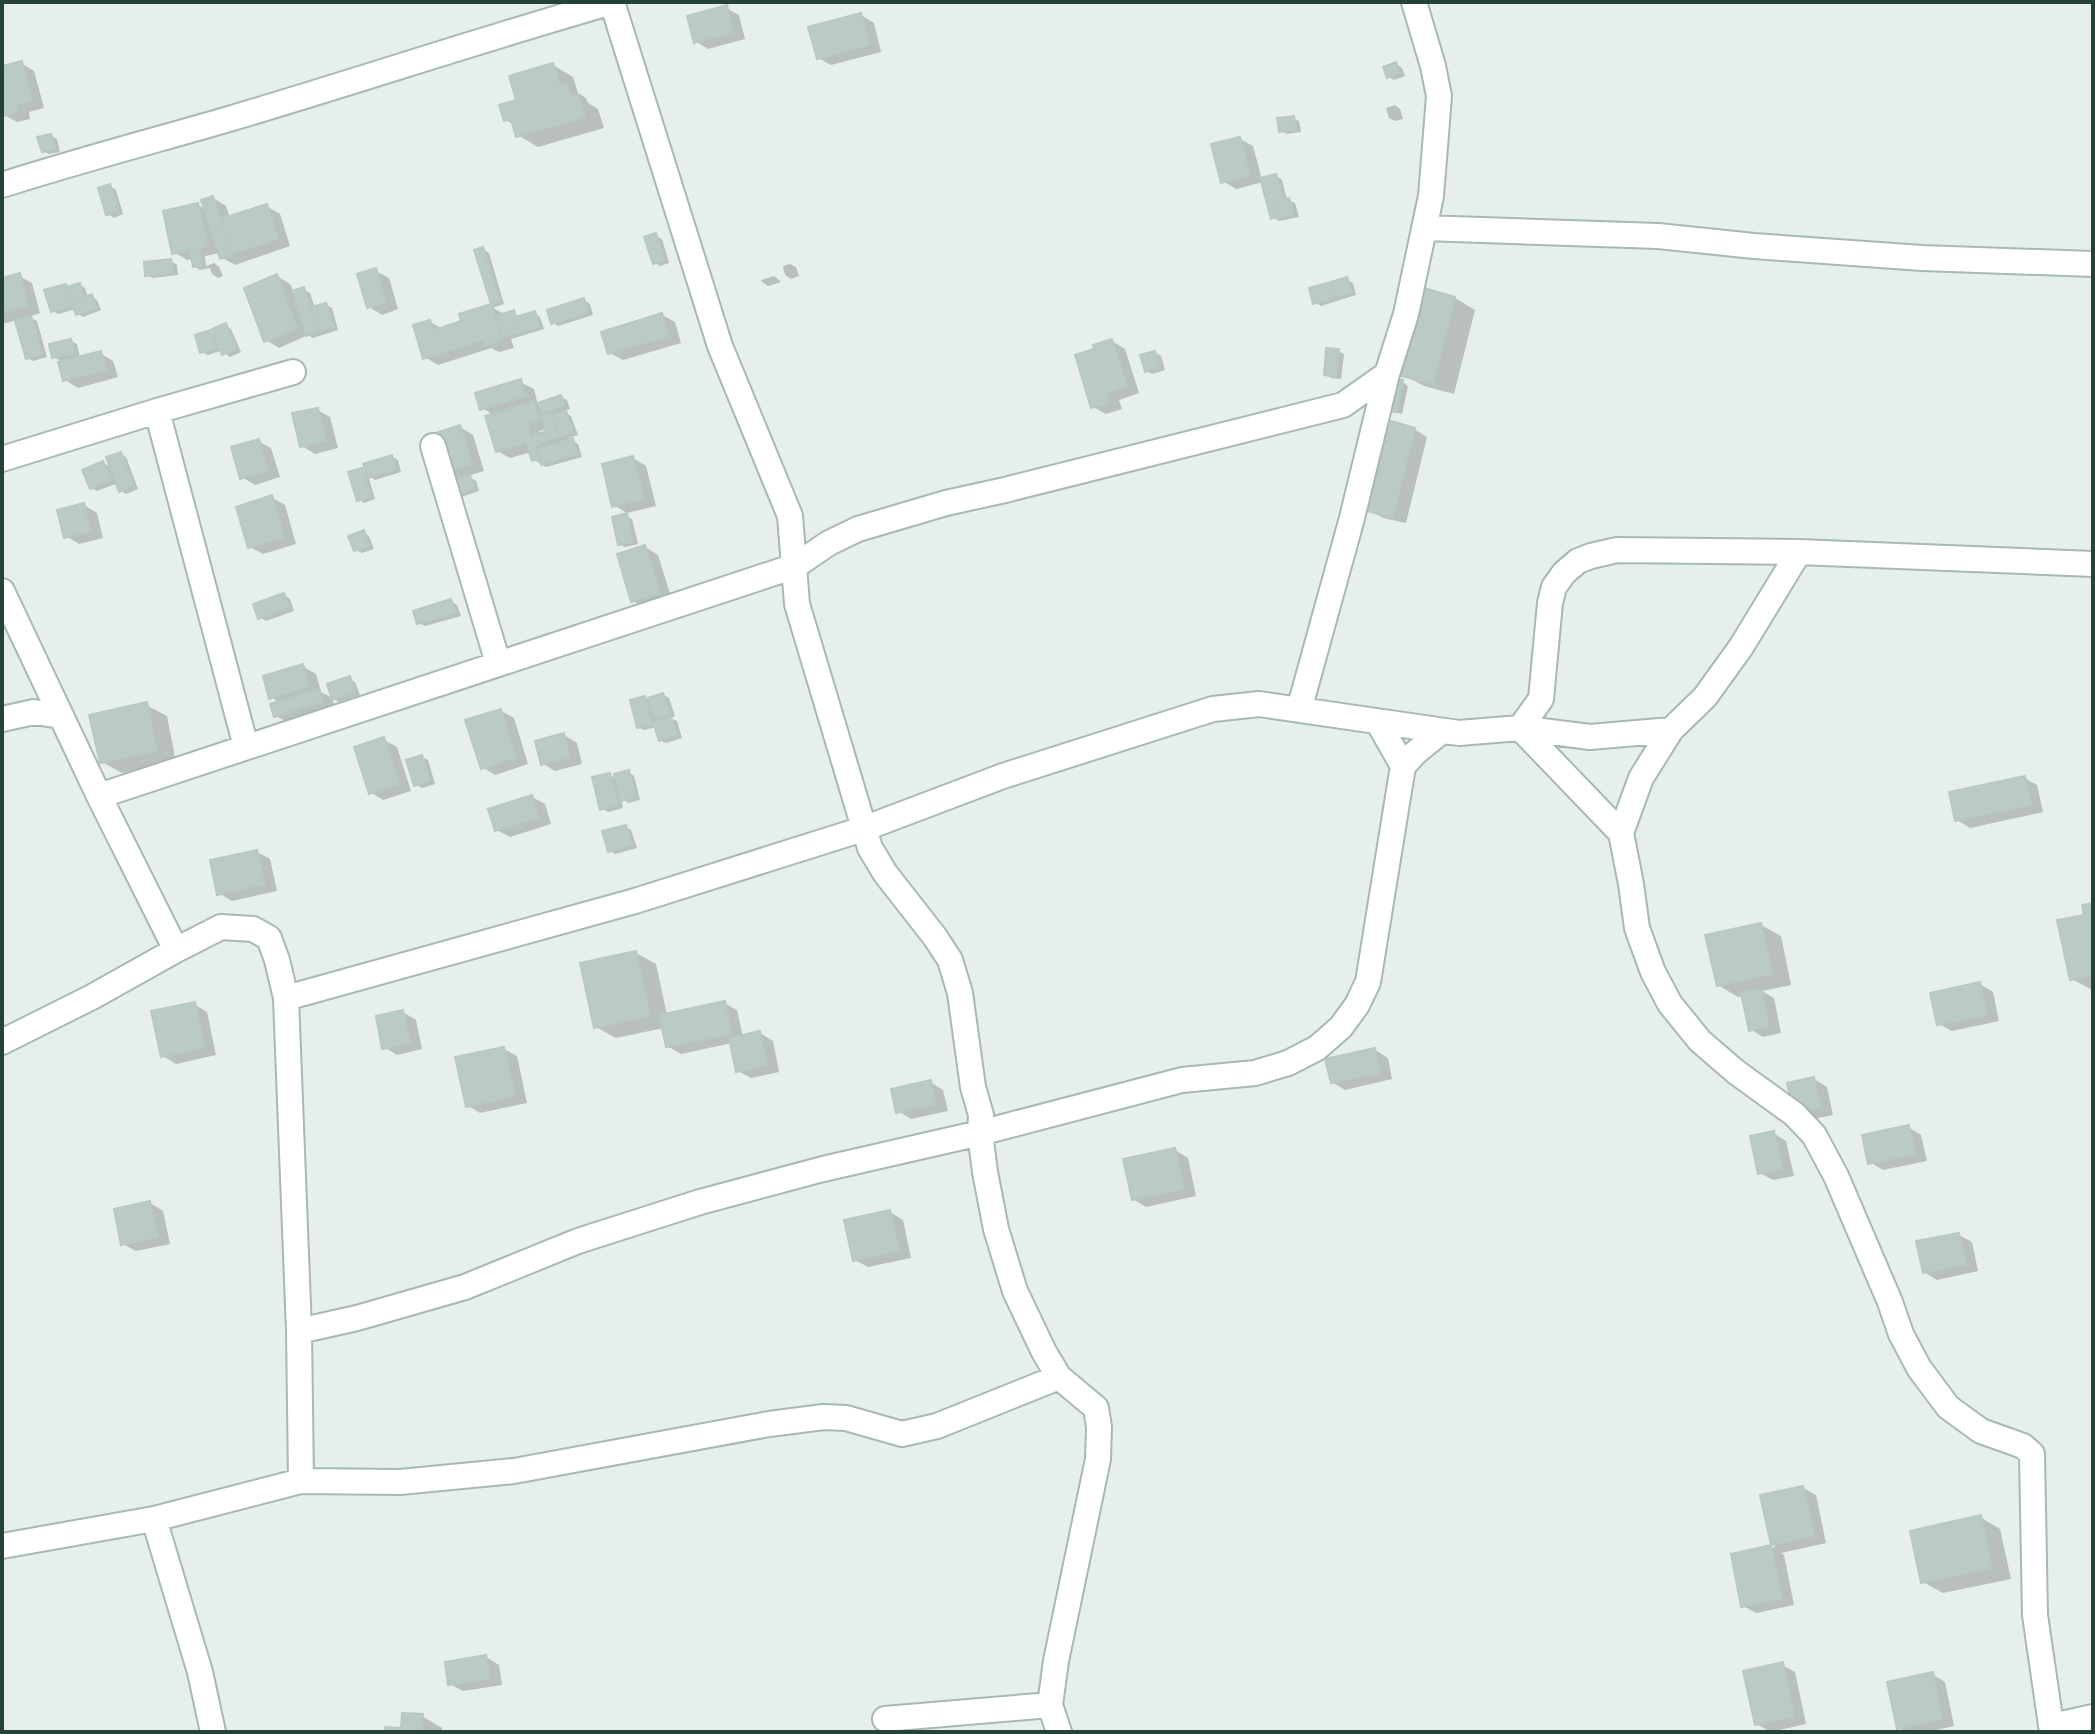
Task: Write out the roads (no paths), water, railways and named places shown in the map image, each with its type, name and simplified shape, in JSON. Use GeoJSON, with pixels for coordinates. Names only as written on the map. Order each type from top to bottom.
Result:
{"type":"FeatureCollection","features":[{"type":"Feature","properties":{"kind":"street"},"geometry":{"type":"LineString","coordinates":[[2,185],[612,2],[720,346],[790,516],[797,604],[863,829],[885,873],[950,960],[960,993],[973,1087],[981,1115],[980,1133],[989,1198],[1015,1291],[1059,1377],[1096,1408],[1098,1459],[1056,1661],[1050,1705],[1059,1732]]}},
{"type":"Feature","properties":{"kind":"street"},"geometry":{"type":"LineString","coordinates":[[1299,710],[1352,518],[1387,374],[1406,314],[1431,196],[1439,96],[1414,2]]}},
{"type":"Feature","properties":{"kind":"street"},"geometry":{"type":"LineString","coordinates":[[1424,228],[1643,235],[1922,258],[2093,264]]}},
{"type":"Feature","properties":{"kind":"street"},"geometry":{"type":"LineString","coordinates":[[2,459],[293,372]]}},
{"type":"Feature","properties":{"kind":"street"},"geometry":{"type":"LineString","coordinates":[[99,796],[795,566],[829,543],[858,529],[931,507],[1343,405],[1387,374]]}},
{"type":"Feature","properties":{"kind":"street"},"geometry":{"type":"LineString","coordinates":[[157,411],[246,747]]}},
{"type":"Feature","properties":{"kind":"street"},"geometry":{"type":"LineString","coordinates":[[433,446],[498,663]]}},
{"type":"Feature","properties":{"kind":"street"},"geometry":{"type":"LineString","coordinates":[[1520,728],[1541,699],[1554,587],[1578,561],[1591,556],[1617,550],[1799,552],[2093,564]]}},
{"type":"Feature","properties":{"kind":"street"},"geometry":{"type":"LineString","coordinates":[[1799,552],[1741,647],[1705,697],[1671,730],[1641,778],[1621,833],[1637,928],[1653,972],[1670,1004],[1700,1041],[1736,1072],[1794,1114],[1814,1135],[1836,1176],[1901,1334],[1919,1368],[1948,1407],[1981,1431],[2023,1446],[2032,1454],[2035,1615],[2052,1729],[2093,1717]]}},
{"type":"Feature","properties":{"kind":"street"},"geometry":{"type":"LineString","coordinates":[[2,591],[176,950]]}},
{"type":"Feature","properties":{"kind":"street"},"geometry":{"type":"LineString","coordinates":[[286,998],[635,901],[863,829],[1003,776],[1213,709],[1259,704],[1459,733],[1520,728],[1590,737],[1671,730]]}},
{"type":"Feature","properties":{"kind":"street"},"geometry":{"type":"LineString","coordinates":[[2,719],[34,712],[61,716]]}},
{"type":"Feature","properties":{"kind":"street"},"geometry":{"type":"LineString","coordinates":[[1378,722],[1403,766]]}},
{"type":"Feature","properties":{"kind":"street"},"geometry":{"type":"LineString","coordinates":[[1520,728],[1621,833]]}},
{"type":"Feature","properties":{"kind":"street"},"geometry":{"type":"LineString","coordinates":[[299,1331],[465,1287],[578,1241],[700,1202],[1182,1080],[1255,1073],[1288,1063],[1317,1048],[1341,1027],[1357,1005],[1368,982],[1403,766],[1442,731]]}},
{"type":"Feature","properties":{"kind":"street"},"geometry":{"type":"LineString","coordinates":[[2,1042],[221,927],[253,929],[269,938],[286,998],[299,1331],[301,1481]]}},
{"type":"Feature","properties":{"kind":"street"},"geometry":{"type":"LineString","coordinates":[[2,1546],[154,1519],[301,1481],[400,1482],[514,1471],[769,1424],[824,1417],[846,1418],[902,1434],[937,1426],[1059,1377]]}},
{"type":"Feature","properties":{"kind":"street"},"geometry":{"type":"LineString","coordinates":[[154,1519],[200,1672],[213,1732]]}},
{"type":"Feature","properties":{"kind":"street"},"geometry":{"type":"LineString","coordinates":[[885,1719],[1050,1705]]}}]}
